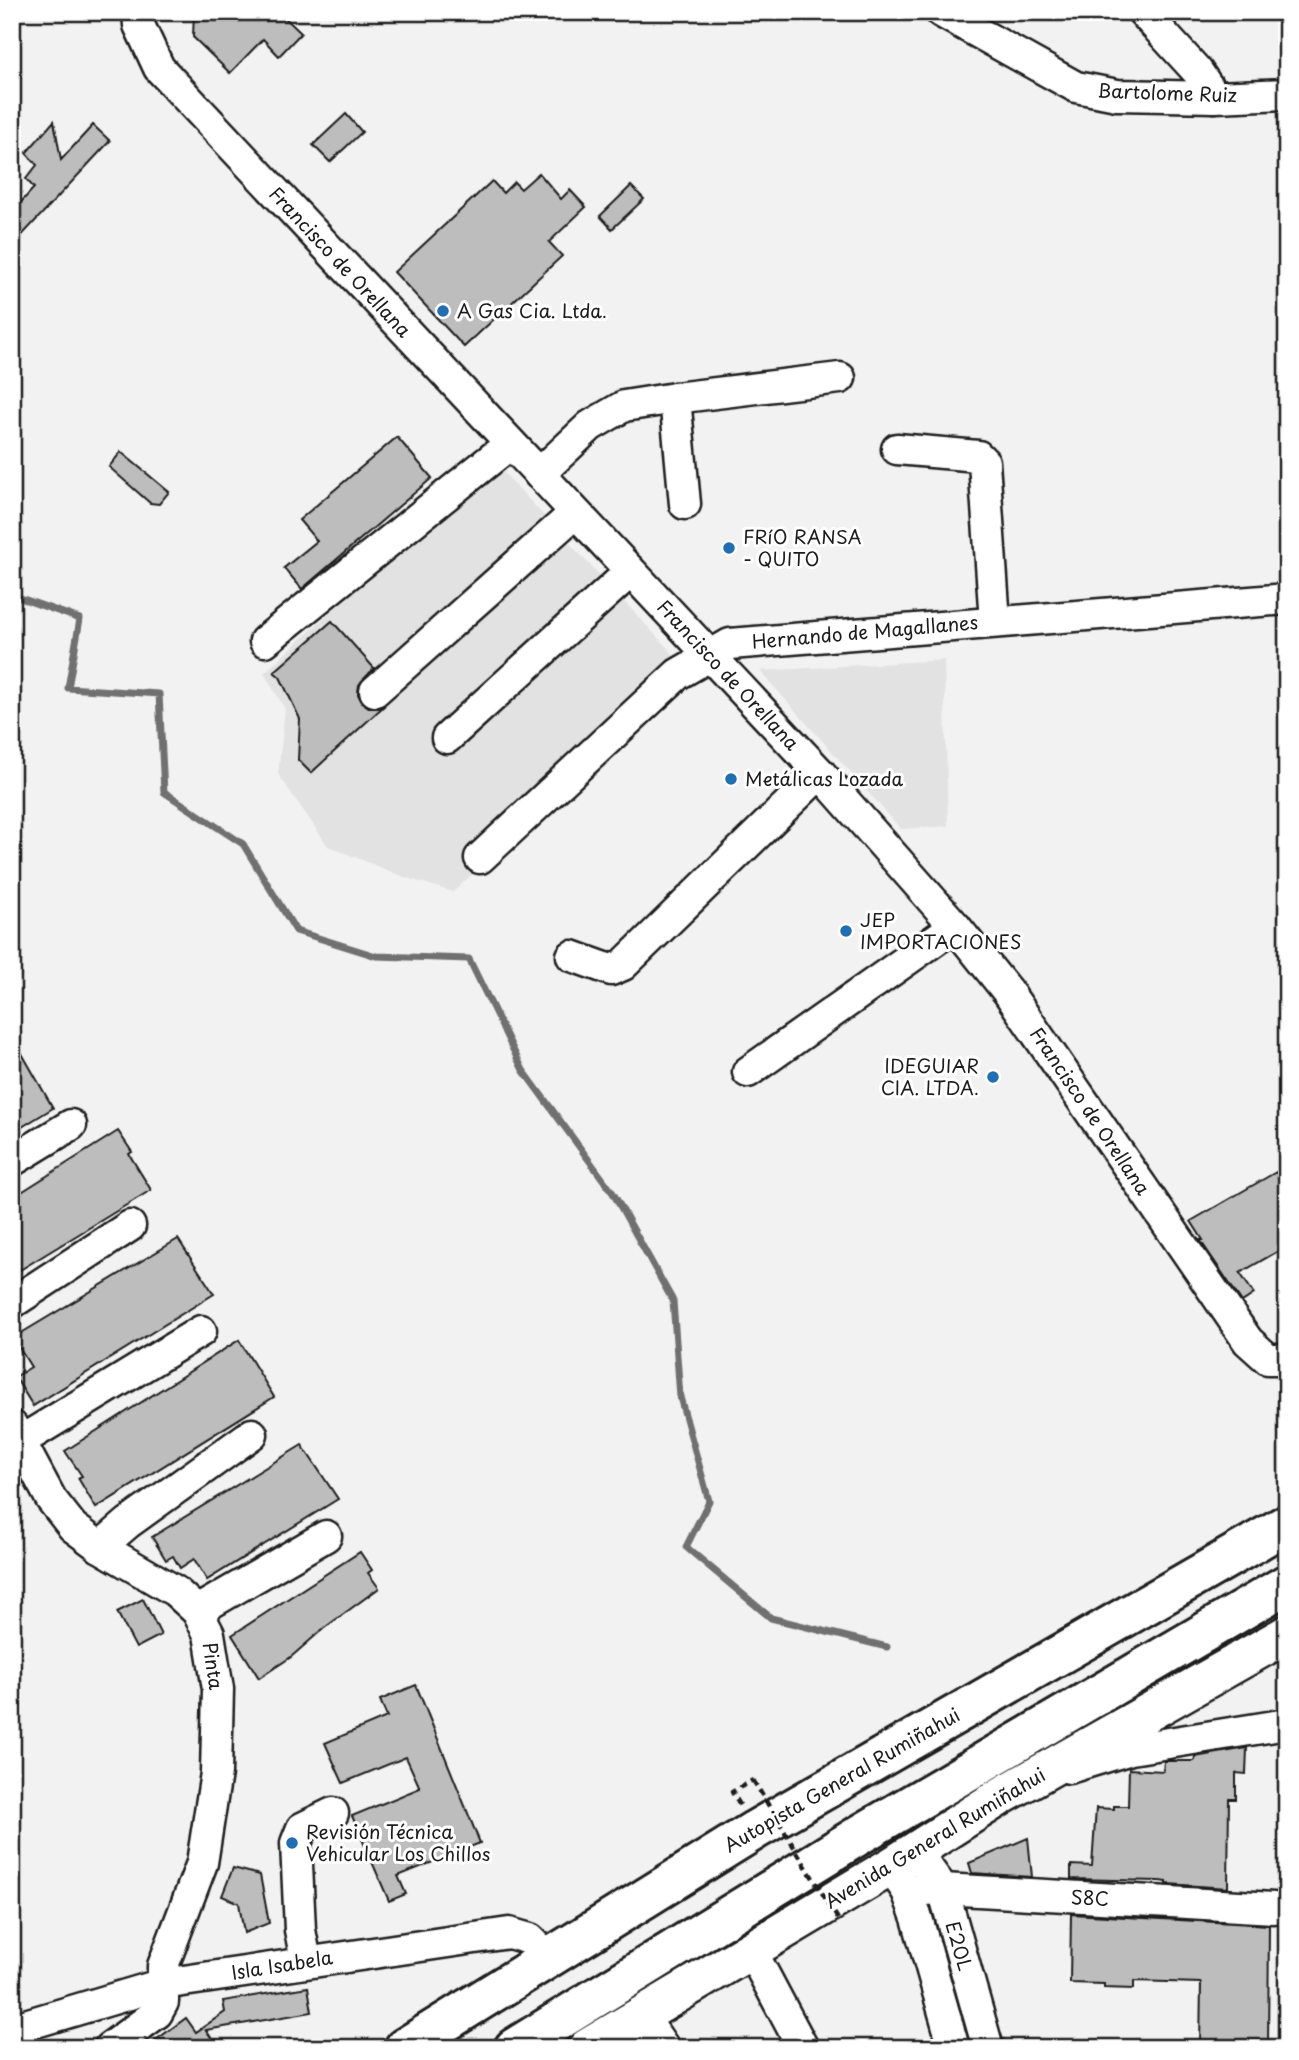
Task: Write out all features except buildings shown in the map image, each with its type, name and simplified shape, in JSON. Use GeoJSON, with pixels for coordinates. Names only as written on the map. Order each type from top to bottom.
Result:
{"type":"FeatureCollection","features":[{"type":"Feature","properties":{"kind":"highway","name":"Autopista General Rumiñahui"},"geometry":{"type":"LineString","coordinates":[[404,2048],[755,1830],[1287,1524]]}},
{"type":"Feature","properties":{"kind":"highway"},"geometry":{"type":"LineString","coordinates":[[514,2048],[861,1834],[1287,1584]]}},
{"type":"Feature","properties":{"kind":"main road","name":"Avenida General Rumiñahui"},"geometry":{"type":"LineString","coordinates":[[602,2044],[642,2014],[751,1950],[904,1870],[1001,1796],[1287,1634]]}},
{"type":"Feature","properties":{"kind":"street","name":"Francisco de Orellana"},"geometry":{"type":"LineString","coordinates":[[138,12],[139,25],[159,68],[820,773],[955,926],[1009,992],[1248,1342],[1268,1359],[1287,1359]]}},
{"type":"Feature","properties":{"kind":"street","name":"Bartolome Ruiz"},"geometry":{"type":"LineString","coordinates":[[941,12],[1076,88],[1117,95],[1215,97],[1287,94]]}},
{"type":"Feature","properties":{"kind":"street"},"geometry":{"type":"LineString","coordinates":[[1143,12],[1197,71],[1215,97]]}},
{"type":"Feature","properties":{"kind":"street"},"geometry":{"type":"LineString","coordinates":[[539,474],[590,426],[624,407],[675,398],[840,378]]}},
{"type":"Feature","properties":{"kind":"street"},"geometry":{"type":"LineString","coordinates":[[675,398],[685,504]]}},
{"type":"Feature","properties":{"kind":"street"},"geometry":{"type":"LineString","coordinates":[[265,641],[510,444]]}},
{"type":"Feature","properties":{"kind":"street"},"geometry":{"type":"LineString","coordinates":[[897,449],[978,456],[984,462],[995,622]]}},
{"type":"Feature","properties":{"kind":"street"},"geometry":{"type":"LineString","coordinates":[[375,691],[575,513]]}},
{"type":"Feature","properties":{"kind":"street"},"geometry":{"type":"LineString","coordinates":[[447,738],[630,572]]}},
{"type":"Feature","properties":{"kind":"street","name":"Hernando de Magallanes"},"geometry":{"type":"LineString","coordinates":[[480,858],[678,674],[730,644],[1287,599]]}},
{"type":"Feature","properties":{"kind":"street"},"geometry":{"type":"LineString","coordinates":[[572,956],[611,970],[623,965],[820,773]]}},
{"type":"Feature","properties":{"kind":"street"},"geometry":{"type":"LineString","coordinates":[[748,1072],[955,926]]}},
{"type":"Feature","properties":{"kind":"street"},"geometry":{"type":"LineString","coordinates":[[12,1161],[71,1125]]}},
{"type":"Feature","properties":{"kind":"street"},"geometry":{"type":"LineString","coordinates":[[12,1303],[130,1226]]}},
{"type":"Feature","properties":{"kind":"street"},"geometry":{"type":"LineString","coordinates":[[16,1434],[201,1331]]}},
{"type":"Feature","properties":{"kind":"street","name":"Pinta"},"geometry":{"type":"LineString","coordinates":[[16,1434],[51,1499],[73,1527],[175,1591],[197,1611],[209,1634],[218,1689],[216,1773],[202,1863],[163,1966],[163,2002],[157,2013],[109,2048]]}},
{"type":"Feature","properties":{"kind":"street"},"geometry":{"type":"LineString","coordinates":[[100,1546],[128,1522],[252,1434]]}},
{"type":"Feature","properties":{"kind":"street"},"geometry":{"type":"LineString","coordinates":[[197,1611],[326,1536]]}},
{"type":"Feature","properties":{"kind":"street"},"geometry":{"type":"LineString","coordinates":[[1001,1796],[1066,1769],[1131,1749],[1287,1724]]}},
{"type":"Feature","properties":{"kind":"street"},"geometry":{"type":"LineString","coordinates":[[306,1961],[300,1930],[296,1843],[302,1828],[333,1813]]}},
{"type":"Feature","properties":{"kind":"street","name":"E20L"},"geometry":{"type":"LineString","coordinates":[[904,1870],[943,1889],[988,2048]]}},
{"type":"Feature","properties":{"kind":"street","name":"E20L"},"geometry":{"type":"LineString","coordinates":[[904,1870],[954,2048]]}},
{"type":"Feature","properties":{"kind":"street","name":"S8C"},"geometry":{"type":"LineString","coordinates":[[943,1889],[1274,1908]]}},
{"type":"Feature","properties":{"kind":"street","name":"Isla Isabela"},"geometry":{"type":"LineString","coordinates":[[12,2029],[163,1983],[509,1933],[530,1939],[548,1957]]}},
{"type":"Feature","properties":{"kind":"street"},"geometry":{"type":"LineString","coordinates":[[751,1950],[803,2048]]}},
{"type":"Feature","properties":{"kind":"street"},"geometry":{"type":"LineString","coordinates":[[642,2014],[664,2048]]}},
{"type":"Feature","properties":{"kind":"path"},"geometry":{"type":"LineString","coordinates":[[732,1792],[752,1780],[838,1919]]}},
{"type":"Feature","properties":{"kind":"shaded area"},"geometry":{"type":"Polygon","coordinates":[[[494,462],[689,671],[453,892],[404,877],[328,846],[278,774],[285,709],[264,673],[494,462]]]}},
{"type":"Feature","properties":{"kind":"shaded area"},"geometry":{"type":"Polygon","coordinates":[[[944,660],[948,826],[901,829],[760,671],[944,660]]]}},
{"type":"Feature","properties":{"kind":"waterway"},"geometry":{"type":"LineString","coordinates":[[12,595],[80,619],[68,688],[159,694],[164,792],[243,844],[296,931],[376,956],[469,959],[523,1070],[613,1193],[673,1301],[680,1397],[709,1501],[686,1547],[771,1618],[887,1647]]}},
{"type":"Feature","properties":{"kind":"place","name":"A Gas Cia. Ltda."},"geometry":{"type":"Point","coordinates":[443,311]}},
{"type":"Feature","properties":{"kind":"place","name":"FRíO RANSA - QUITO"},"geometry":{"type":"Point","coordinates":[729,548]}},
{"type":"Feature","properties":{"kind":"place","name":"Metálicas Lozada"},"geometry":{"type":"Point","coordinates":[731,779]}},
{"type":"Feature","properties":{"kind":"place","name":"JEP IMPORTACIONES"},"geometry":{"type":"Point","coordinates":[846,931]}},
{"type":"Feature","properties":{"kind":"place","name":"IDEGUIAR CIA. LTDA."},"geometry":{"type":"Point","coordinates":[993,1077]}},
{"type":"Feature","properties":{"kind":"place","name":"Revisión Técnica Vehicular Los Chillos"},"geometry":{"type":"Point","coordinates":[292,1843]}}]}
